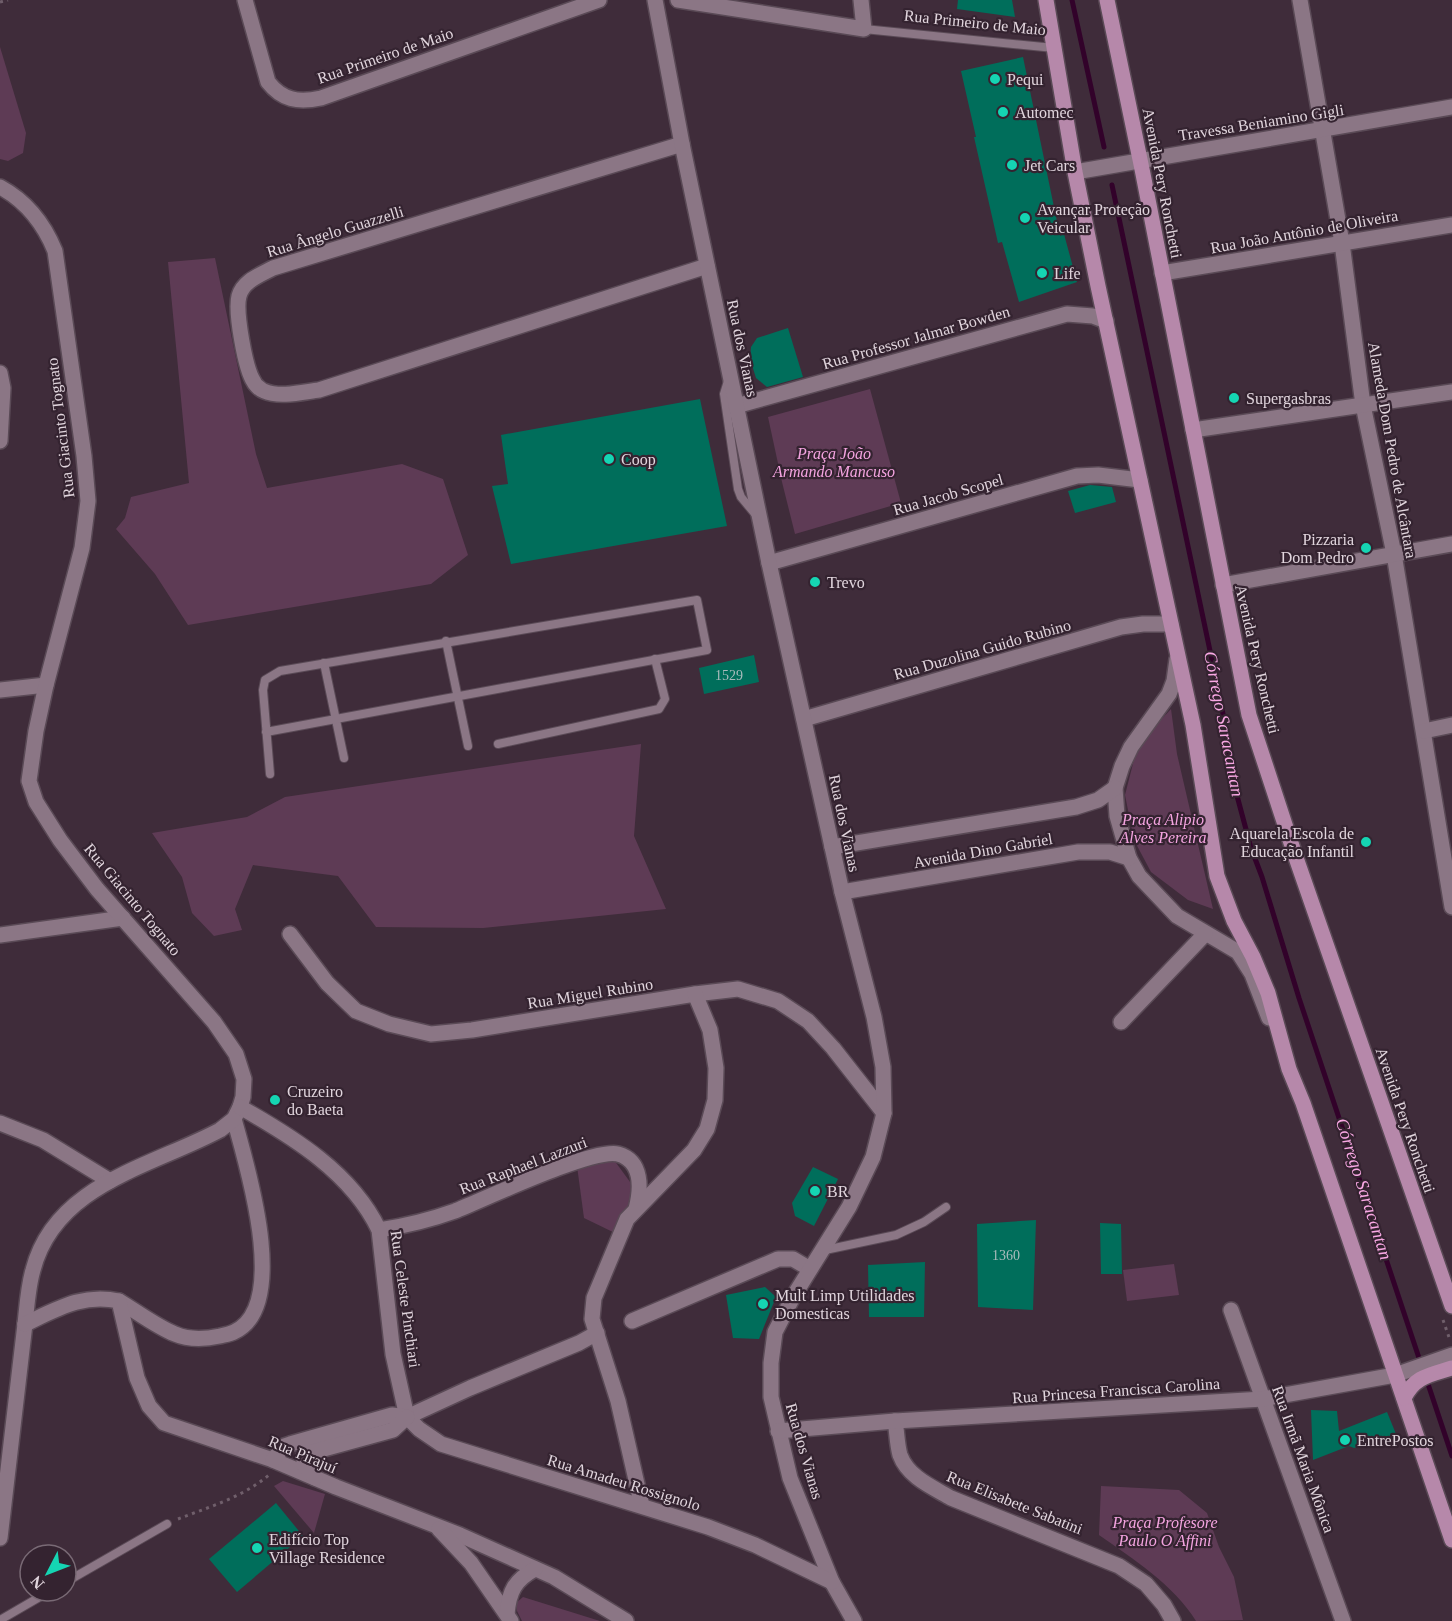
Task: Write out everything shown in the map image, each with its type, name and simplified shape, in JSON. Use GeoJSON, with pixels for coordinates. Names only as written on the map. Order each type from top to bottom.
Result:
{"type":"FeatureCollection","features":[{"type":"Feature","properties":{"kind":"main road"},"geometry":{"type":"LineString","coordinates":[[1046,0],[1056,48],[1075,172],[1193,724],[1217,876],[1234,921],[1253,957],[1268,993],[1289,1069],[1303,1103],[1452,1540]]}},
{"type":"Feature","properties":{"kind":"main road","name":"Avenida Pery Ronchetti"},"geometry":{"type":"LineString","coordinates":[[1107,0],[1246,700],[1256,736],[1452,1306]]}},
{"type":"Feature","properties":{"kind":"main road"},"geometry":{"type":"LineString","coordinates":[[1404,1398],[1414,1375],[1451,1360]]}},
{"type":"Feature","properties":{"kind":"street","name":"Rua Primeiro de Maio"},"geometry":{"type":"LineString","coordinates":[[245,0],[267,82],[275,91],[288,99],[306,101],[321,98],[599,0]]}},
{"type":"Feature","properties":{"kind":"street","name":"Rua dos Vianas"},"geometry":{"type":"LineString","coordinates":[[655,0],[682,144],[759,518],[842,892],[874,1017],[883,1067],[884,1113],[873,1157],[849,1206],[775,1332],[771,1363],[771,1397],[795,1494],[832,1582],[854,1621]]}},
{"type":"Feature","properties":{"kind":"street","name":"Rua Primeiro de Maio"},"geometry":{"type":"LineString","coordinates":[[678,0],[864,29]]}},
{"type":"Feature","properties":{"kind":"street"},"geometry":{"type":"LineString","coordinates":[[861,0],[864,29]]}},
{"type":"Feature","properties":{"kind":"street","name":"Alameda Dom Pedro de Alcântara"},"geometry":{"type":"LineString","coordinates":[[1300,0],[1342,243],[1363,405],[1394,554],[1452,907]]}},
{"type":"Feature","properties":{"kind":"street","name":"Travessa Beniamino Gigli"},"geometry":{"type":"LineString","coordinates":[[1075,172],[1452,107]]}},
{"type":"Feature","properties":{"kind":"street","name":"Rua Ângelo Guazzelli"},"geometry":{"type":"LineString","coordinates":[[682,144],[273,268],[246,284],[239,296],[239,318],[248,367],[254,382],[264,391],[282,394],[319,390],[707,266]]}},
{"type":"Feature","properties":{"kind":"street","name":"Rua Giacinto Tognato"},"geometry":{"type":"LineString","coordinates":[[0,187],[14,195],[31,212],[48,235],[55,251],[84,456],[88,501],[85,531],[36,731],[30,781],[32,792],[60,840],[97,889],[214,1022],[236,1054],[244,1079],[237,1113]]}},
{"type":"Feature","properties":{"kind":"street","name":"Rua João Antônio de Oliveira"},"geometry":{"type":"LineString","coordinates":[[1162,273],[1452,225]]}},
{"type":"Feature","properties":{"kind":"street","name":"Rua Professor Jalmar Bowden"},"geometry":{"type":"LineString","coordinates":[[736,406],[1066,314],[1093,316],[1106,321]]}},
{"type":"Feature","properties":{"kind":"street"},"geometry":{"type":"LineString","coordinates":[[0,373],[3,388],[0,441]]}},
{"type":"Feature","properties":{"kind":"street"},"geometry":{"type":"LineString","coordinates":[[1193,430],[1452,392]]}},
{"type":"Feature","properties":{"kind":"street","name":"Rua Jacob Scopel"},"geometry":{"type":"LineString","coordinates":[[769,563],[1077,476],[1098,475],[1140,480]]}},
{"type":"Feature","properties":{"kind":"street"},"geometry":{"type":"LineString","coordinates":[[1223,585],[1452,544]]}},
{"type":"Feature","properties":{"kind":"street","name":"Rua Duzolina Guido Rubino"},"geometry":{"type":"LineString","coordinates":[[804,719],[1120,627],[1171,624]]}},
{"type":"Feature","properties":{"kind":"street"},"geometry":{"type":"LineString","coordinates":[[1177,646],[1177,668],[1169,694],[1131,747],[1122,766],[1115,788],[1117,816],[1129,858],[1139,876],[1156,896],[1177,916],[1238,952],[1246,963],[1289,1069]]}},
{"type":"Feature","properties":{"kind":"street"},"geometry":{"type":"LineString","coordinates":[[0,690],[46,685]]}},
{"type":"Feature","properties":{"kind":"street"},"geometry":{"type":"LineString","coordinates":[[1424,731],[1452,725]]}},
{"type":"Feature","properties":{"kind":"street","name":"Avenida Dino Gabriel"},"geometry":{"type":"LineString","coordinates":[[832,847],[1076,807],[1098,800],[1115,788]]}},
{"type":"Feature","properties":{"kind":"street","name":"Avenida Dino Gabriel"},"geometry":{"type":"LineString","coordinates":[[842,892],[1078,852],[1110,852],[1129,858]]}},
{"type":"Feature","properties":{"kind":"street"},"geometry":{"type":"LineString","coordinates":[[0,935],[123,918]]}},
{"type":"Feature","properties":{"kind":"street","name":"Rua Miguel Rubino"},"geometry":{"type":"LineString","coordinates":[[290,934],[327,983],[356,1011],[389,1024],[431,1034],[472,1030],[695,994],[738,990],[778,1001],[808,1021],[833,1048],[884,1113]]}},
{"type":"Feature","properties":{"kind":"street"},"geometry":{"type":"LineString","coordinates":[[1121,1022],[1206,934]]}},
{"type":"Feature","properties":{"kind":"street"},"geometry":{"type":"LineString","coordinates":[[642,1506],[618,1401],[592,1319],[594,1298],[627,1219],[694,1150],[707,1129],[715,1100],[716,1068],[710,1030],[695,994]]}},
{"type":"Feature","properties":{"kind":"street"},"geometry":{"type":"LineString","coordinates":[[0,1538],[33,1268],[48,1235],[71,1208],[110,1181],[153,1160],[203,1140],[220,1130],[237,1113]]}},
{"type":"Feature","properties":{"kind":"street"},"geometry":{"type":"LineString","coordinates":[[25,1324],[85,1299],[103,1297],[120,1301],[174,1334],[192,1338],[210,1338],[234,1332],[246,1323],[255,1307],[260,1286],[262,1243],[237,1113]]}},
{"type":"Feature","properties":{"kind":"street","name":"Rua Celeste Pinchiari"},"geometry":{"type":"LineString","coordinates":[[237,1113],[287,1134],[326,1165],[361,1200],[372,1215],[380,1230],[393,1354],[407,1417]]}},
{"type":"Feature","properties":{"kind":"street"},"geometry":{"type":"LineString","coordinates":[[0,1124],[43,1140],[110,1181]]}},
{"type":"Feature","properties":{"kind":"street","name":"Rua Raphael Lazzuri"},"geometry":{"type":"LineString","coordinates":[[380,1230],[417,1224],[580,1160],[605,1154],[619,1155],[630,1161],[637,1170],[640,1181],[636,1209]]}},
{"type":"Feature","properties":{"kind":"street"},"geometry":{"type":"LineString","coordinates":[[632,1321],[778,1259],[793,1259],[810,1269]]}},
{"type":"Feature","properties":{"kind":"street","name":"Rua Pirajuí"},"geometry":{"type":"LineString","coordinates":[[120,1301],[137,1378],[149,1406],[164,1423],[273,1460],[435,1525],[471,1563],[509,1618]]}},
{"type":"Feature","properties":{"kind":"street","name":"Rua Irmã Maria Mônica"},"geometry":{"type":"LineString","coordinates":[[1231,1310],[1343,1621]]}},
{"type":"Feature","properties":{"kind":"street"},"geometry":{"type":"LineString","coordinates":[[316,1478],[306,1469],[304,1456],[331,1446],[393,1430],[407,1417],[579,1343],[597,1333]]}},
{"type":"Feature","properties":{"kind":"street","name":"Rua Princesa Francisca Carolina"},"geometry":{"type":"LineString","coordinates":[[778,1431],[895,1421],[1263,1399],[1395,1375],[1414,1375]]}},
{"type":"Feature","properties":{"kind":"street"},"geometry":{"type":"LineString","coordinates":[[273,1460],[284,1446],[290,1444],[392,1415],[407,1417]]}},
{"type":"Feature","properties":{"kind":"street","name":"Rua Amadeu Rossignolo"},"geometry":{"type":"LineString","coordinates":[[407,1417],[419,1429],[441,1444],[708,1527],[755,1545],[832,1582]]}},
{"type":"Feature","properties":{"kind":"street","name":"Rua Elisabete Sabatini"},"geometry":{"type":"LineString","coordinates":[[895,1421],[900,1454],[908,1470],[926,1484],[951,1498],[1119,1566],[1146,1584],[1164,1605],[1173,1621]]}},
{"type":"Feature","properties":{"kind":"street"},"geometry":{"type":"LineString","coordinates":[[435,1525],[554,1577],[626,1621]]}},
{"type":"Feature","properties":{"kind":"street"},"geometry":{"type":"LineString","coordinates":[[509,1618],[509,1596],[522,1576],[535,1569]]}},
{"type":"Feature","properties":{"kind":"lane","name":"Rua Primeiro de Maio"},"geometry":{"type":"LineString","coordinates":[[864,29],[1056,48]]}},
{"type":"Feature","properties":{"kind":"lane"},"geometry":{"type":"LineString","coordinates":[[730,374],[724,394],[738,489],[759,518]]}},
{"type":"Feature","properties":{"kind":"lane"},"geometry":{"type":"LineString","coordinates":[[266,732],[707,650],[697,600],[280,671],[265,680],[263,690],[266,732],[270,774]]}},
{"type":"Feature","properties":{"kind":"lane"},"geometry":{"type":"LineString","coordinates":[[446,641],[468,746]]}},
{"type":"Feature","properties":{"kind":"lane"},"geometry":{"type":"LineString","coordinates":[[498,744],[658,709],[665,699],[655,659]]}},
{"type":"Feature","properties":{"kind":"lane"},"geometry":{"type":"LineString","coordinates":[[324,663],[344,758]]}},
{"type":"Feature","properties":{"kind":"lane"},"geometry":{"type":"LineString","coordinates":[[821,1251],[896,1234],[924,1222],[946,1207]]}},
{"type":"Feature","properties":{"kind":"lane"},"geometry":{"type":"LineString","coordinates":[[78,1575],[167,1524]]}},
{"type":"Feature","properties":{"kind":"lane"},"geometry":{"type":"LineString","coordinates":[[0,1620],[29,1603]]}},
{"type":"Feature","properties":{"kind":"path"},"geometry":{"type":"LineString","coordinates":[[0,2],[8,0]]}},
{"type":"Feature","properties":{"kind":"path"},"geometry":{"type":"LineString","coordinates":[[167,1524],[237,1496],[257,1485]]}},
{"type":"Feature","properties":{"kind":"green space"},"geometry":{"type":"Polygon","coordinates":[[[0,47],[26,133],[23,153],[8,161],[0,159],[0,47]]]}},
{"type":"Feature","properties":{"kind":"green space"},"geometry":{"type":"Polygon","coordinates":[[[215,258],[256,454],[267,488],[402,464],[443,479],[468,555],[431,584],[188,625],[155,574],[116,529],[125,518],[131,497],[189,483],[168,262],[215,258]]]}},
{"type":"Feature","properties":{"kind":"green space","name":"Praça João Armando Mancuso"},"geometry":{"type":"Polygon","coordinates":[[[870,389],[901,503],[795,534],[768,417],[870,389]]]}},
{"type":"Feature","properties":{"kind":"green space","name":"Praça Alipio Alves Pereira"},"geometry":{"type":"Polygon","coordinates":[[[1171,709],[1177,754],[1213,909],[1188,900],[1151,872],[1134,840],[1125,795],[1138,744],[1171,709]]]}},
{"type":"Feature","properties":{"kind":"green space"},"geometry":{"type":"Polygon","coordinates":[[[641,744],[634,836],[666,909],[483,928],[376,927],[338,876],[253,865],[235,909],[242,930],[214,936],[192,913],[182,877],[152,833],[247,817],[285,797],[641,744]]]}},
{"type":"Feature","properties":{"kind":"green space"},"geometry":{"type":"Polygon","coordinates":[[[614,1160],[633,1186],[627,1216],[617,1234],[584,1218],[577,1166],[614,1160]]]}},
{"type":"Feature","properties":{"kind":"green space"},"geometry":{"type":"Polygon","coordinates":[[[1174,1264],[1179,1295],[1127,1301],[1123,1270],[1174,1264]]]}},
{"type":"Feature","properties":{"kind":"green space"},"geometry":{"type":"Polygon","coordinates":[[[283,1481],[325,1494],[314,1533],[274,1486],[283,1481]]]}},
{"type":"Feature","properties":{"kind":"green space","name":"Praça Profesore Paulo O Affini"},"geometry":{"type":"Polygon","coordinates":[[[1101,1486],[1179,1490],[1207,1513],[1219,1547],[1234,1577],[1243,1620],[1196,1621],[1165,1584],[1099,1535],[1101,1486]]]}},
{"type":"Feature","properties":{"kind":"green space"},"geometry":{"type":"Polygon","coordinates":[[[523,1597],[600,1621],[522,1621],[516,1603],[523,1597]]]}},
{"type":"Feature","properties":{"kind":"building"},"geometry":{"type":"Polygon","coordinates":[[[958,0],[1012,0],[1015,17],[957,9],[958,0]]]}},
{"type":"Feature","properties":{"kind":"building"},"geometry":{"type":"Polygon","coordinates":[[[1023,57],[1060,236],[1064,234],[1077,282],[1019,302],[1002,242],[998,243],[961,71],[1023,57]]]}},
{"type":"Feature","properties":{"kind":"building"},"geometry":{"type":"Polygon","coordinates":[[[788,328],[803,377],[767,387],[756,378],[750,359],[751,347],[757,338],[788,328]]]}},
{"type":"Feature","properties":{"kind":"building","name":"Coop"},"geometry":{"type":"Polygon","coordinates":[[[700,399],[727,526],[511,564],[492,486],[508,484],[501,435],[700,399]]]}},
{"type":"Feature","properties":{"kind":"building"},"geometry":{"type":"Polygon","coordinates":[[[1090,485],[1112,487],[1116,502],[1075,513],[1068,491],[1090,485]]]}},
{"type":"Feature","properties":{"kind":"building"},"geometry":{"type":"Polygon","coordinates":[[[754,655],[759,682],[704,694],[699,668],[754,655]]]}},
{"type":"Feature","properties":{"kind":"building","name":"BR"},"geometry":{"type":"Polygon","coordinates":[[[813,1167],[838,1179],[814,1226],[795,1216],[792,1203],[813,1167]]]}},
{"type":"Feature","properties":{"kind":"building"},"geometry":{"type":"Polygon","coordinates":[[[1036,1220],[1033,1310],[978,1307],[977,1224],[1036,1220]]]}},
{"type":"Feature","properties":{"kind":"building"},"geometry":{"type":"Polygon","coordinates":[[[1100,1223],[1121,1224],[1122,1274],[1101,1274],[1100,1223]]]}},
{"type":"Feature","properties":{"kind":"building"},"geometry":{"type":"Polygon","coordinates":[[[925,1262],[924,1317],[869,1317],[868,1265],[925,1262]]]}},
{"type":"Feature","properties":{"kind":"building"},"geometry":{"type":"Polygon","coordinates":[[[765,1287],[776,1297],[759,1339],[733,1338],[726,1295],[765,1287]]]}},
{"type":"Feature","properties":{"kind":"building","name":"EntrePostos"},"geometry":{"type":"Polygon","coordinates":[[[1311,1410],[1337,1411],[1339,1431],[1387,1412],[1396,1434],[1354,1448],[1349,1446],[1313,1460],[1311,1410]]]}},
{"type":"Feature","properties":{"kind":"building","name":"Edifício Top Village Residence"},"geometry":{"type":"Polygon","coordinates":[[[276,1503],[303,1536],[237,1592],[209,1559],[276,1503]]]}},
{"type":"Feature","properties":{"kind":"waterway","name":"Córrego Saracantan"},"geometry":{"type":"LineString","coordinates":[[1072,0],[1104,147]]}},
{"type":"Feature","properties":{"kind":"waterway","name":"Córrego Saracantan"},"geometry":{"type":"LineString","coordinates":[[1112,185],[1223,714],[1232,777],[1251,848],[1299,998],[1421,1364]]}},
{"type":"Feature","properties":{"kind":"waterway","name":"Córrego Saracantan"},"geometry":{"type":"LineString","coordinates":[[1426,1378],[1452,1456]]}},
{"type":"Feature","properties":{"kind":"place","name":"Pequi"},"geometry":{"type":"Point","coordinates":[995,79]}},
{"type":"Feature","properties":{"kind":"place","name":"Automec"},"geometry":{"type":"Point","coordinates":[1003,112]}},
{"type":"Feature","properties":{"kind":"place","name":"Jet Cars"},"geometry":{"type":"Point","coordinates":[1012,165]}},
{"type":"Feature","properties":{"kind":"place","name":"Avançar Proteção Veicular"},"geometry":{"type":"Point","coordinates":[1025,218]}},
{"type":"Feature","properties":{"kind":"place","name":"Life"},"geometry":{"type":"Point","coordinates":[1042,273]}},
{"type":"Feature","properties":{"kind":"place","name":"Supergasbras"},"geometry":{"type":"Point","coordinates":[1234,398]}},
{"type":"Feature","properties":{"kind":"place","name":"Coop"},"geometry":{"type":"Point","coordinates":[609,459]}},
{"type":"Feature","properties":{"kind":"place","name":"Pizzaria Dom Pedro"},"geometry":{"type":"Point","coordinates":[1366,548]}},
{"type":"Feature","properties":{"kind":"place","name":"Trevo"},"geometry":{"type":"Point","coordinates":[815,582]}},
{"type":"Feature","properties":{"kind":"place","name":"Aquarela Escola de Educação Infantil"},"geometry":{"type":"Point","coordinates":[1366,842]}},
{"type":"Feature","properties":{"kind":"place","name":"Cruzeiro do Baeta"},"geometry":{"type":"Point","coordinates":[275,1100]}},
{"type":"Feature","properties":{"kind":"place","name":"BR"},"geometry":{"type":"Point","coordinates":[815,1191]}},
{"type":"Feature","properties":{"kind":"place","name":"Mult Limp Utilidades Domesticas"},"geometry":{"type":"Point","coordinates":[763,1304]}},
{"type":"Feature","properties":{"kind":"place","name":"EntrePostos"},"geometry":{"type":"Point","coordinates":[1345,1440]}},
{"type":"Feature","properties":{"kind":"place","name":"Edifício Top Village Residence"},"geometry":{"type":"Point","coordinates":[257,1548]}}]}
